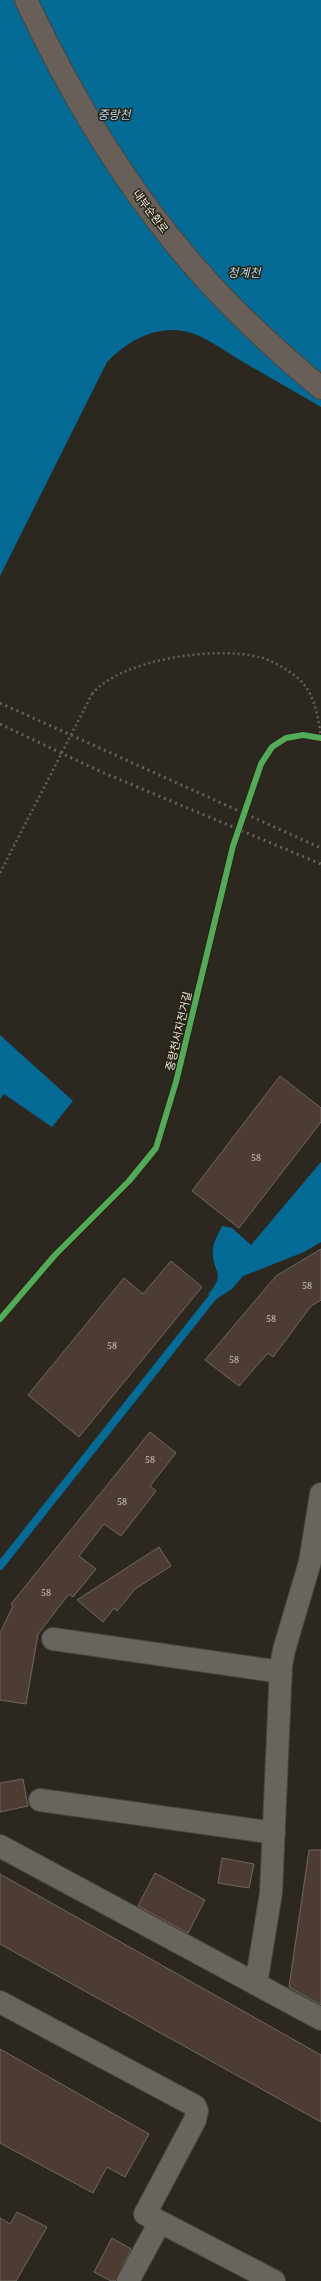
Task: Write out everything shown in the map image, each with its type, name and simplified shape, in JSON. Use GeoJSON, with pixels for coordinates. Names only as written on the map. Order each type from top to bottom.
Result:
{"type":"FeatureCollection","features":[{"type":"Feature","properties":{"kind":"highway","name":"내부순환로"},"geometry":{"type":"LineString","coordinates":[[26,0],[53,58],[82,110],[113,160],[156,219],[234,309],[321,388]]}},
{"type":"Feature","properties":{"kind":"lane"},"geometry":{"type":"LineString","coordinates":[[256,1984],[271,1893],[281,1672],[284,1650],[310,1562],[321,1494]]}},
{"type":"Feature","properties":{"kind":"lane"},"geometry":{"type":"LineString","coordinates":[[54,1639],[281,1672]]}},
{"type":"Feature","properties":{"kind":"lane"},"geometry":{"type":"LineString","coordinates":[[40,1800],[274,1833]]}},
{"type":"Feature","properties":{"kind":"lane"},"geometry":{"type":"LineString","coordinates":[[0,1846],[321,2019]]}},
{"type":"Feature","properties":{"kind":"lane"},"geometry":{"type":"LineString","coordinates":[[0,2002],[196,2108],[197,2111],[195,2120],[145,2214],[274,2281]]}},
{"type":"Feature","properties":{"kind":"lane"},"geometry":{"type":"LineString","coordinates":[[128,2281],[160,2222]]}},
{"type":"Feature","properties":{"kind":"path"},"geometry":{"type":"LineString","coordinates":[[0,873],[92,694],[101,684],[125,670],[158,661],[207,653],[259,657],[278,665],[299,679],[312,697],[318,715],[319,738]]}},
{"type":"Feature","properties":{"kind":"water","name":"중랑천"},"geometry":{"type":"Polygon","coordinates":[[[0,0],[321,0],[321,407],[197,335],[184,331],[172,330],[148,334],[137,339],[116,353],[107,362],[0,576],[0,0]]]}},
{"type":"Feature","properties":{"kind":"water"},"geometry":{"type":"Polygon","coordinates":[[[0,1035],[73,1101],[52,1127],[4,1094],[0,1099],[0,1035]]]}},
{"type":"Feature","properties":{"kind":"water"},"geometry":{"type":"Polygon","coordinates":[[[321,1162],[321,1242],[304,1252],[243,1276],[232,1289],[215,1300],[208,1294],[217,1281],[218,1276],[214,1263],[213,1247],[222,1226],[232,1228],[251,1245],[321,1162]]]}},
{"type":"Feature","properties":{"kind":"building"},"geometry":{"type":"Polygon","coordinates":[[[280,1076],[321,1108],[321,1122],[239,1228],[192,1191],[280,1076]]]}},
{"type":"Feature","properties":{"kind":"building"},"geometry":{"type":"Polygon","coordinates":[[[321,1249],[321,1300],[311,1306],[273,1357],[268,1353],[239,1386],[205,1360],[276,1276],[321,1249]]]}},
{"type":"Feature","properties":{"kind":"building"},"geometry":{"type":"Polygon","coordinates":[[[171,1261],[202,1287],[79,1437],[28,1395],[124,1278],[143,1294],[171,1261]]]}},
{"type":"Feature","properties":{"kind":"building"},"geometry":{"type":"Polygon","coordinates":[[[150,1432],[176,1453],[150,1486],[156,1491],[121,1536],[104,1524],[79,1556],[96,1569],[73,1597],[69,1594],[38,1634],[26,1704],[0,1700],[0,1633],[13,1606],[11,1604],[150,1432]]]}},
{"type":"Feature","properties":{"kind":"building"},"geometry":{"type":"Polygon","coordinates":[[[159,1547],[171,1566],[135,1589],[117,1611],[114,1608],[103,1622],[77,1600],[159,1547]]]}},
{"type":"Feature","properties":{"kind":"building"},"geometry":{"type":"Polygon","coordinates":[[[23,1779],[28,1806],[0,1812],[0,1783],[23,1779]]]}},
{"type":"Feature","properties":{"kind":"building"},"geometry":{"type":"Polygon","coordinates":[[[309,1850],[321,1850],[321,2005],[289,1987],[309,1850]]]}},
{"type":"Feature","properties":{"kind":"building"},"geometry":{"type":"Polygon","coordinates":[[[222,1858],[254,1864],[249,1888],[218,1883],[222,1858]]]}},
{"type":"Feature","properties":{"kind":"building"},"geometry":{"type":"Polygon","coordinates":[[[155,1873],[205,1900],[188,1933],[138,1906],[155,1873]]]}},
{"type":"Feature","properties":{"kind":"building"},"geometry":{"type":"Polygon","coordinates":[[[0,1874],[321,2055],[321,2122],[0,1944],[0,1874]]]}},
{"type":"Feature","properties":{"kind":"building"},"geometry":{"type":"Polygon","coordinates":[[[0,2049],[149,2134],[125,2177],[107,2167],[93,2193],[0,2143],[0,2049]]]}},
{"type":"Feature","properties":{"kind":"building"},"geometry":{"type":"Polygon","coordinates":[[[17,2212],[47,2227],[16,2281],[0,2281],[0,2218],[10,2224],[17,2212]]]}},
{"type":"Feature","properties":{"kind":"building"},"geometry":{"type":"Polygon","coordinates":[[[112,2238],[131,2249],[116,2281],[111,2281],[94,2272],[112,2238]]]}},
{"type":"Feature","properties":{"kind":"waterway"},"geometry":{"type":"LineString","coordinates":[[0,1566],[219,1289]]}},
{"type":"Feature","properties":{"kind":"railway"},"geometry":{"type":"LineString","coordinates":[[0,703],[321,848]]}},
{"type":"Feature","properties":{"kind":"railway"},"geometry":{"type":"LineString","coordinates":[[0,724],[97,770],[321,864]]}},
{"type":"Feature","properties":{"kind":"cycle path","name":"중랑천서자전거길"},"geometry":{"type":"LineString","coordinates":[[0,1319],[55,1255],[129,1181],[156,1148],[176,1082],[233,846],[261,764],[272,747],[286,738],[303,735],[321,738]]}},
{"type":"Feature","properties":{"kind":"water label","name":"청계천"},"geometry":{"type":"Point","coordinates":[244,272]}}]}
